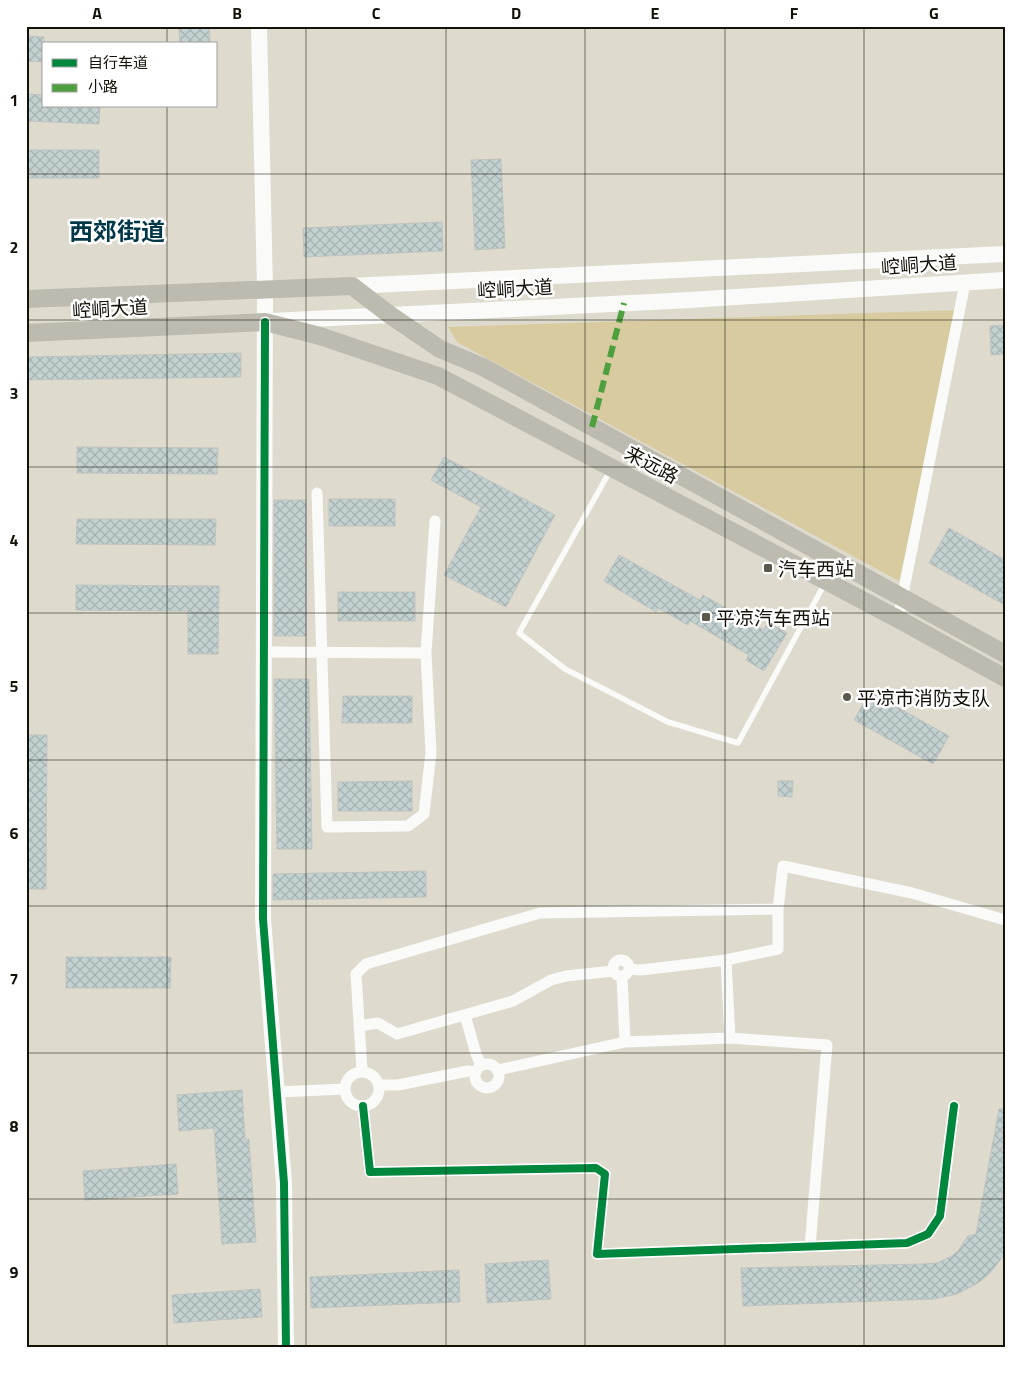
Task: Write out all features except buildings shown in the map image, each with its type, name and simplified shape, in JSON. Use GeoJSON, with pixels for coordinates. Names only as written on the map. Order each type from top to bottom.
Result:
{"type":"FeatureCollection","features":[{"type":"Feature","properties":{"kind":"main road"},"geometry":{"type":"LineString","coordinates":[[259,26],[265,289],[263,919],[284,1183],[286,1347]]}},
{"type":"Feature","properties":{"kind":"main road","name":"崆峒大道"},"geometry":{"type":"LineString","coordinates":[[26,299],[352,286],[702,267],[1005,254]]}},
{"type":"Feature","properties":{"kind":"main road","name":"崆峒大道"},"geometry":{"type":"LineString","coordinates":[[26,334],[690,300],[1005,280]]}},
{"type":"Feature","properties":{"kind":"main road","name":"来远路"},"geometry":{"type":"LineString","coordinates":[[352,286],[440,349],[483,367],[1005,654]]}},
{"type":"Feature","properties":{"kind":"main road","name":"来远路"},"geometry":{"type":"LineString","coordinates":[[264,322],[320,336],[438,376],[898,619],[1005,678]]}},
{"type":"Feature","properties":{"kind":"street"},"geometry":{"type":"LineString","coordinates":[[898,619],[965,283]]}},
{"type":"Feature","properties":{"kind":"street"},"geometry":{"type":"LineString","coordinates":[[317,493],[327,827],[408,826],[424,814],[431,753],[426,653],[435,522]]}},
{"type":"Feature","properties":{"kind":"street"},"geometry":{"type":"LineString","coordinates":[[264,652],[322,654],[426,653]]}},
{"type":"Feature","properties":{"kind":"street"},"geometry":{"type":"LineString","coordinates":[[359,1026],[378,1023],[397,1034],[513,1001],[551,980],[566,976],[726,960],[778,949],[778,909],[784,866],[912,893],[1005,920]]}},
{"type":"Feature","properties":{"kind":"street"},"geometry":{"type":"LineString","coordinates":[[362,1071],[356,974],[366,964],[540,913],[778,909]]}},
{"type":"Feature","properties":{"kind":"street"},"geometry":{"type":"LineString","coordinates":[[726,960],[730,1038]]}},
{"type":"Feature","properties":{"kind":"street"},"geometry":{"type":"LineString","coordinates":[[621,972],[625,1042]]}},
{"type":"Feature","properties":{"kind":"street"},"geometry":{"type":"LineString","coordinates":[[380,1085],[398,1085],[468,1071],[478,1068],[491,1064],[498,1070],[500,1075],[497,1084],[488,1088],[479,1086],[476,1082],[478,1068],[476,1054],[465,1015]]}},
{"type":"Feature","properties":{"kind":"street"},"geometry":{"type":"LineString","coordinates":[[498,1070],[625,1042],[730,1038],[827,1045],[810,1246]]}},
{"type":"Feature","properties":{"kind":"street"},"geometry":{"type":"LineString","coordinates":[[362,1071],[373,1075],[380,1085],[378,1097],[374,1102],[363,1106],[357,1106],[348,1099],[345,1089],[348,1078],[362,1071]]}},
{"type":"Feature","properties":{"kind":"street"},"geometry":{"type":"LineString","coordinates":[[277,1092],[345,1089]]}},
{"type":"Feature","properties":{"kind":"street"},"geometry":{"type":"LineString","coordinates":[[363,1106],[370,1172],[596,1168],[605,1174],[597,1254],[907,1243],[928,1234],[940,1216],[954,1106]]}},
{"type":"Feature","properties":{"kind":"lane"},"geometry":{"type":"LineString","coordinates":[[612,467],[519,633],[565,669],[668,722],[738,744],[826,581]]}},
{"type":"Feature","properties":{"kind":"shaded area"},"geometry":{"type":"Polygon","coordinates":[[[960,310],[899,581],[457,342],[448,327],[960,310]]]}},
{"type":"Feature","properties":{"kind":"marked path"},"geometry":{"type":"LineString","coordinates":[[592,427],[624,303]]}},
{"type":"Feature","properties":{"kind":"cycle path"},"geometry":{"type":"LineString","coordinates":[[265,322],[263,919],[284,1183],[286,1347]]}},
{"type":"Feature","properties":{"kind":"cycle path"},"geometry":{"type":"LineString","coordinates":[[363,1106],[370,1172],[596,1168],[605,1174],[597,1254],[907,1243],[928,1234],[940,1216],[954,1106]]}},
{"type":"Feature","properties":{"kind":"place","name":"汽车西站"},"geometry":{"type":"Point","coordinates":[768,568]}},
{"type":"Feature","properties":{"kind":"place","name":"平凉汽车西站"},"geometry":{"type":"Point","coordinates":[706,617]}},
{"type":"Feature","properties":{"kind":"place","name":"平凉市消防支队"},"geometry":{"type":"Point","coordinates":[847,697]}},
{"type":"Feature","properties":{"kind":"district","name":"西郊街道"},"geometry":{"type":"Point","coordinates":[117,231]}}]}
